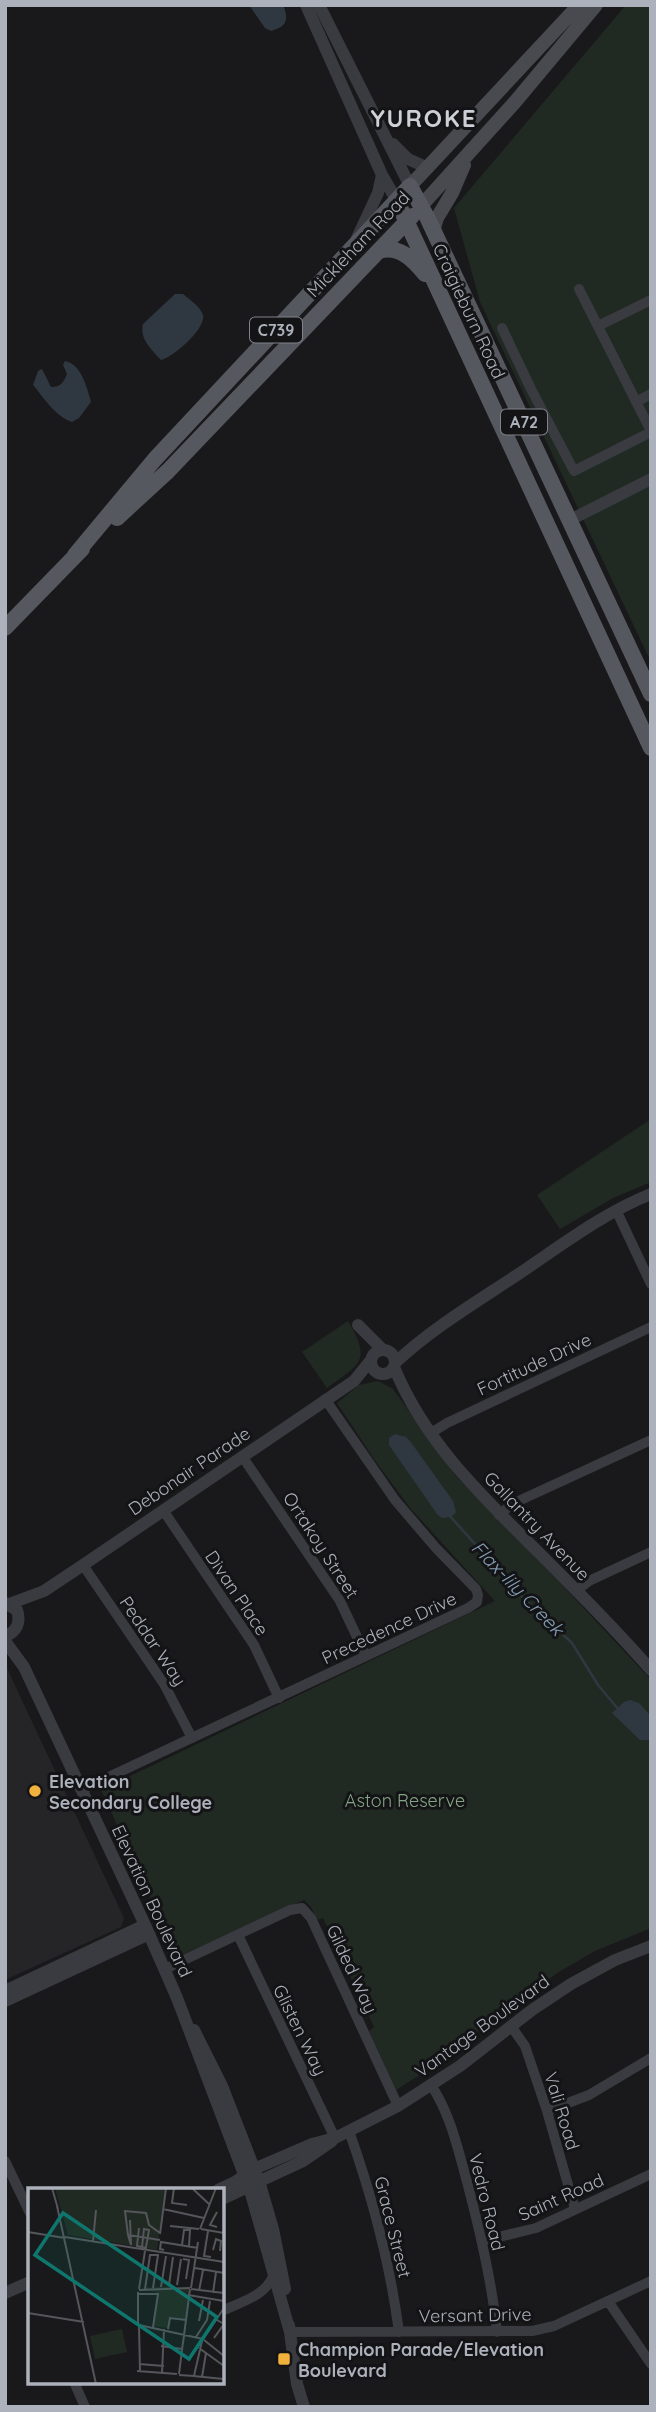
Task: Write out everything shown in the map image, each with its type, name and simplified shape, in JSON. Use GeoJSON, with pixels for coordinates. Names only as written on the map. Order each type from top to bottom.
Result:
{"type":"FeatureCollection","features":[{"type":"Feature","properties":{"kind":"main road","name":"Mickleham Road"},"geometry":{"type":"LineString","coordinates":[[5,628],[75,555],[155,459],[579,5]]}},
{"type":"Feature","properties":{"kind":"main road","name":"Mickleham Road"},"geometry":{"type":"LineString","coordinates":[[75,555],[168,471],[407,222],[596,5]]}},
{"type":"Feature","properties":{"kind":"main road"},"geometry":{"type":"LineString","coordinates":[[433,230],[469,154]]}},
{"type":"Feature","properties":{"kind":"main road","name":"Craigieburn Road"},"geometry":{"type":"LineString","coordinates":[[410,186],[651,695]]}},
{"type":"Feature","properties":{"kind":"main road","name":"Craigieburn Road"},"geometry":{"type":"LineString","coordinates":[[397,201],[651,748]]}},
{"type":"Feature","properties":{"kind":"main road"},"geometry":{"type":"LineString","coordinates":[[379,251],[392,249],[407,256],[437,289]]}},
{"type":"Feature","properties":{"kind":"street","name":"Craigieburn Road"},"geometry":{"type":"LineString","coordinates":[[306,5],[382,176],[397,201]]}},
{"type":"Feature","properties":{"kind":"street","name":"Craigieburn Road"},"geometry":{"type":"LineString","coordinates":[[319,5],[410,186]]}},
{"type":"Feature","properties":{"kind":"street"},"geometry":{"type":"LineString","coordinates":[[383,134],[408,159],[428,168]]}},
{"type":"Feature","properties":{"kind":"street"},"geometry":{"type":"LineString","coordinates":[[353,248],[378,192],[382,176]]}},
{"type":"Feature","properties":{"kind":"street"},"geometry":{"type":"LineString","coordinates":[[502,328],[574,471],[651,431],[579,289]]}},
{"type":"Feature","properties":{"kind":"street"},"geometry":{"type":"LineString","coordinates":[[598,326],[651,300]]}},
{"type":"Feature","properties":{"kind":"street"},"geometry":{"type":"LineString","coordinates":[[636,402],[651,394]]}},
{"type":"Feature","properties":{"kind":"street"},"geometry":{"type":"LineString","coordinates":[[570,520],[651,479]]}},
{"type":"Feature","properties":{"kind":"street"},"geometry":{"type":"LineString","coordinates":[[420,1341],[378,1355],[371,1367],[380,1374],[389,1373],[420,1341],[556,1249],[651,1194]]}},
{"type":"Feature","properties":{"kind":"street"},"geometry":{"type":"LineString","coordinates":[[617,1212],[651,1284]]}},
{"type":"Feature","properties":{"kind":"street"},"geometry":{"type":"LineString","coordinates":[[356,1322],[378,1355]]}},
{"type":"Feature","properties":{"kind":"street","name":"Fortitude Drive"},"geometry":{"type":"LineString","coordinates":[[431,1433],[651,1327]]}},
{"type":"Feature","properties":{"kind":"street"},"geometry":{"type":"LineString","coordinates":[[378,1355],[393,1356],[394,1365]]}},
{"type":"Feature","properties":{"kind":"street","name":"Debonair Parade"},"geometry":{"type":"LineString","coordinates":[[5,1638],[14,1631],[30,1605],[44,1591],[354,1381],[378,1355]]}},
{"type":"Feature","properties":{"kind":"street","name":"Gallantry Avenue"},"geometry":{"type":"LineString","coordinates":[[394,1365],[408,1399],[463,1475],[650,1669]]}},
{"type":"Feature","properties":{"kind":"street","name":"Debonair Parade"},"geometry":{"type":"LineString","coordinates":[[354,1381],[380,1374]]}},
{"type":"Feature","properties":{"kind":"street","name":"Gallantry Avenue"},"geometry":{"type":"LineString","coordinates":[[380,1374],[408,1399]]}},
{"type":"Feature","properties":{"kind":"street","name":"Precedence Drive"},"geometry":{"type":"LineString","coordinates":[[81,1790],[477,1602],[478,1595],[395,1500],[325,1399]]}},
{"type":"Feature","properties":{"kind":"street"},"geometry":{"type":"LineString","coordinates":[[499,1515],[512,1504],[651,1440]]}},
{"type":"Feature","properties":{"kind":"street","name":"Ortakoy Street"},"geometry":{"type":"LineString","coordinates":[[243,1456],[340,1601],[366,1656]]}},
{"type":"Feature","properties":{"kind":"street","name":"Divan Place"},"geometry":{"type":"LineString","coordinates":[[163,1510],[254,1645],[279,1698]]}},
{"type":"Feature","properties":{"kind":"street"},"geometry":{"type":"LineString","coordinates":[[576,1591],[596,1578],[651,1552]]}},
{"type":"Feature","properties":{"kind":"street","name":"Peddar Way"},"geometry":{"type":"LineString","coordinates":[[83,1565],[164,1684],[192,1738]]}},
{"type":"Feature","properties":{"kind":"street","name":"Debonair Parade"},"geometry":{"type":"LineString","coordinates":[[7,1603],[44,1591]]}},
{"type":"Feature","properties":{"kind":"street"},"geometry":{"type":"LineString","coordinates":[[7,1603],[17,1611],[18,1623]]}},
{"type":"Feature","properties":{"kind":"street","name":"Elevation Boulevard"},"geometry":{"type":"LineString","coordinates":[[18,1623],[17,1644],[24,1667],[177,1998],[222,2086],[251,2178],[279,2299],[290,2332]]}},
{"type":"Feature","properties":{"kind":"street","name":"Elevation Boulevard"},"geometry":{"type":"LineString","coordinates":[[5,1638],[24,1667]]}},
{"type":"Feature","properties":{"kind":"street","name":"Gilded Way"},"geometry":{"type":"LineString","coordinates":[[165,1969],[293,1909],[302,1908],[306,1911],[398,2106]]}},
{"type":"Feature","properties":{"kind":"street"},"geometry":{"type":"LineString","coordinates":[[5,1991],[147,1929]]}},
{"type":"Feature","properties":{"kind":"street"},"geometry":{"type":"LineString","coordinates":[[5,2001],[147,1929]]}},
{"type":"Feature","properties":{"kind":"street","name":"Glisten Way"},"geometry":{"type":"LineString","coordinates":[[238,1935],[335,2138]]}},
{"type":"Feature","properties":{"kind":"street","name":"Vantage Boulevard"},"geometry":{"type":"LineString","coordinates":[[224,2188],[303,2161],[335,2138],[398,2106],[431,2085],[571,1984],[615,1960],[651,1946]]}},
{"type":"Feature","properties":{"kind":"street","name":"Vali Road"},"geometry":{"type":"LineString","coordinates":[[512,2026],[525,2046],[575,2209]]}},
{"type":"Feature","properties":{"kind":"street"},"geometry":{"type":"LineString","coordinates":[[547,2111],[589,2095],[651,2058]]}},
{"type":"Feature","properties":{"kind":"street","name":"Vedro Road"},"geometry":{"type":"LineString","coordinates":[[431,2085],[445,2110],[461,2162],[482,2241],[497,2332]]}},
{"type":"Feature","properties":{"kind":"street","name":"Grace Street"},"geometry":{"type":"LineString","coordinates":[[349,2131],[375,2215],[400,2332]]}},
{"type":"Feature","properties":{"kind":"street"},"geometry":{"type":"LineString","coordinates":[[5,2161],[28,2209]]}},
{"type":"Feature","properties":{"kind":"street","name":"Saint Road"},"geometry":{"type":"LineString","coordinates":[[482,2241],[527,2231],[651,2174]]}},
{"type":"Feature","properties":{"kind":"street","name":"Elevation Boulevard"},"geometry":{"type":"LineString","coordinates":[[251,2178],[273,2229],[297,2384],[304,2407]]}},
{"type":"Feature","properties":{"kind":"street","name":"Vantage Boulevard"},"geometry":{"type":"LineString","coordinates":[[224,2198],[251,2178]]}},
{"type":"Feature","properties":{"kind":"street"},"geometry":{"type":"LineString","coordinates":[[224,2310],[259,2294],[274,2276]]}},
{"type":"Feature","properties":{"kind":"street","name":"Versant Drive"},"geometry":{"type":"LineString","coordinates":[[290,2332],[521,2332],[545,2329],[651,2281]]}},
{"type":"Feature","properties":{"kind":"street"},"geometry":{"type":"LineString","coordinates":[[5,2293],[28,2285]]}},
{"type":"Feature","properties":{"kind":"street"},"geometry":{"type":"LineString","coordinates":[[259,2294],[274,2294],[279,2299]]}},
{"type":"Feature","properties":{"kind":"street"},"geometry":{"type":"LineString","coordinates":[[608,2301],[651,2364]]}},
{"type":"Feature","properties":{"kind":"street"},"geometry":{"type":"LineString","coordinates":[[75,2384],[85,2407]]}},
{"type":"Feature","properties":{"kind":"street","name":"Elevation Boulevard"},"geometry":{"type":"LineString","coordinates":[[294,2407],[297,2384]]}},
{"type":"Feature","properties":{"kind":"shaded area"},"geometry":{"type":"Polygon","coordinates":[[[249,5],[283,5],[285,22],[271,31],[265,28],[249,5]]]}},
{"type":"Feature","properties":{"kind":"shaded area"},"geometry":{"type":"Polygon","coordinates":[[[175,294],[183,294],[197,306],[202,312],[203,321],[188,342],[161,360],[143,335],[143,324],[175,294]]]}},
{"type":"Feature","properties":{"kind":"shaded area"},"geometry":{"type":"Polygon","coordinates":[[[65,361],[79,371],[91,402],[79,418],[72,422],[55,411],[33,385],[38,371],[42,369],[51,387],[61,384],[67,374],[63,365],[65,361]]]}},
{"type":"Feature","properties":{"kind":"shaded area"},"geometry":{"type":"Polygon","coordinates":[[[395,1434],[410,1441],[453,1501],[456,1512],[451,1517],[442,1518],[437,1514],[389,1445],[389,1438],[395,1434]]]}},
{"type":"Feature","properties":{"kind":"shaded area","name":"Elevation Secondary College"},"geometry":{"type":"Polygon","coordinates":[[[5,1664],[124,1918],[121,1927],[5,1980],[5,1664]]]}},
{"type":"Feature","properties":{"kind":"shaded area"},"geometry":{"type":"Polygon","coordinates":[[[630,1700],[639,1703],[651,1716],[651,1740],[640,1740],[612,1713],[630,1700]]]}},
{"type":"Feature","properties":{"kind":"green space"},"geometry":{"type":"Polygon","coordinates":[[[626,5],[651,5],[651,662],[480,302],[454,208],[626,5]]]}},
{"type":"Feature","properties":{"kind":"green space"},"geometry":{"type":"Polygon","coordinates":[[[651,1119],[651,1182],[613,1198],[560,1229],[537,1195],[651,1119]]]}},
{"type":"Feature","properties":{"kind":"green space"},"geometry":{"type":"Polygon","coordinates":[[[348,1321],[359,1345],[359,1360],[348,1373],[327,1388],[302,1352],[348,1321]]]}},
{"type":"Feature","properties":{"kind":"green space","name":"Aston Reserve"},"geometry":{"type":"Polygon","coordinates":[[[378,1381],[393,1389],[456,1476],[651,1680],[651,1928],[595,1951],[559,1972],[515,2002],[440,2062],[396,2090],[369,2031],[374,2027],[323,1918],[317,1920],[304,1900],[178,1957],[101,1790],[495,1601],[411,1509],[337,1403],[359,1385],[378,1381]]]}},
{"type":"Feature","properties":{"kind":"waterway","name":"Flax-lily Creek"},"geometry":{"type":"LineString","coordinates":[[449,1515],[526,1601],[572,1643],[598,1685],[619,1710]]}},
{"type":"Feature","properties":{"kind":"place","name":"Elevation Secondary College"},"geometry":{"type":"Point","coordinates":[35,1791]}},
{"type":"Feature","properties":{"kind":"place","name":"Champion Parade/Elevation Boulevard"},"geometry":{"type":"Point","coordinates":[284,2359]}},
{"type":"Feature","properties":{"kind":"district","name":"YUROKE"},"geometry":{"type":"Point","coordinates":[424,118]}}]}
